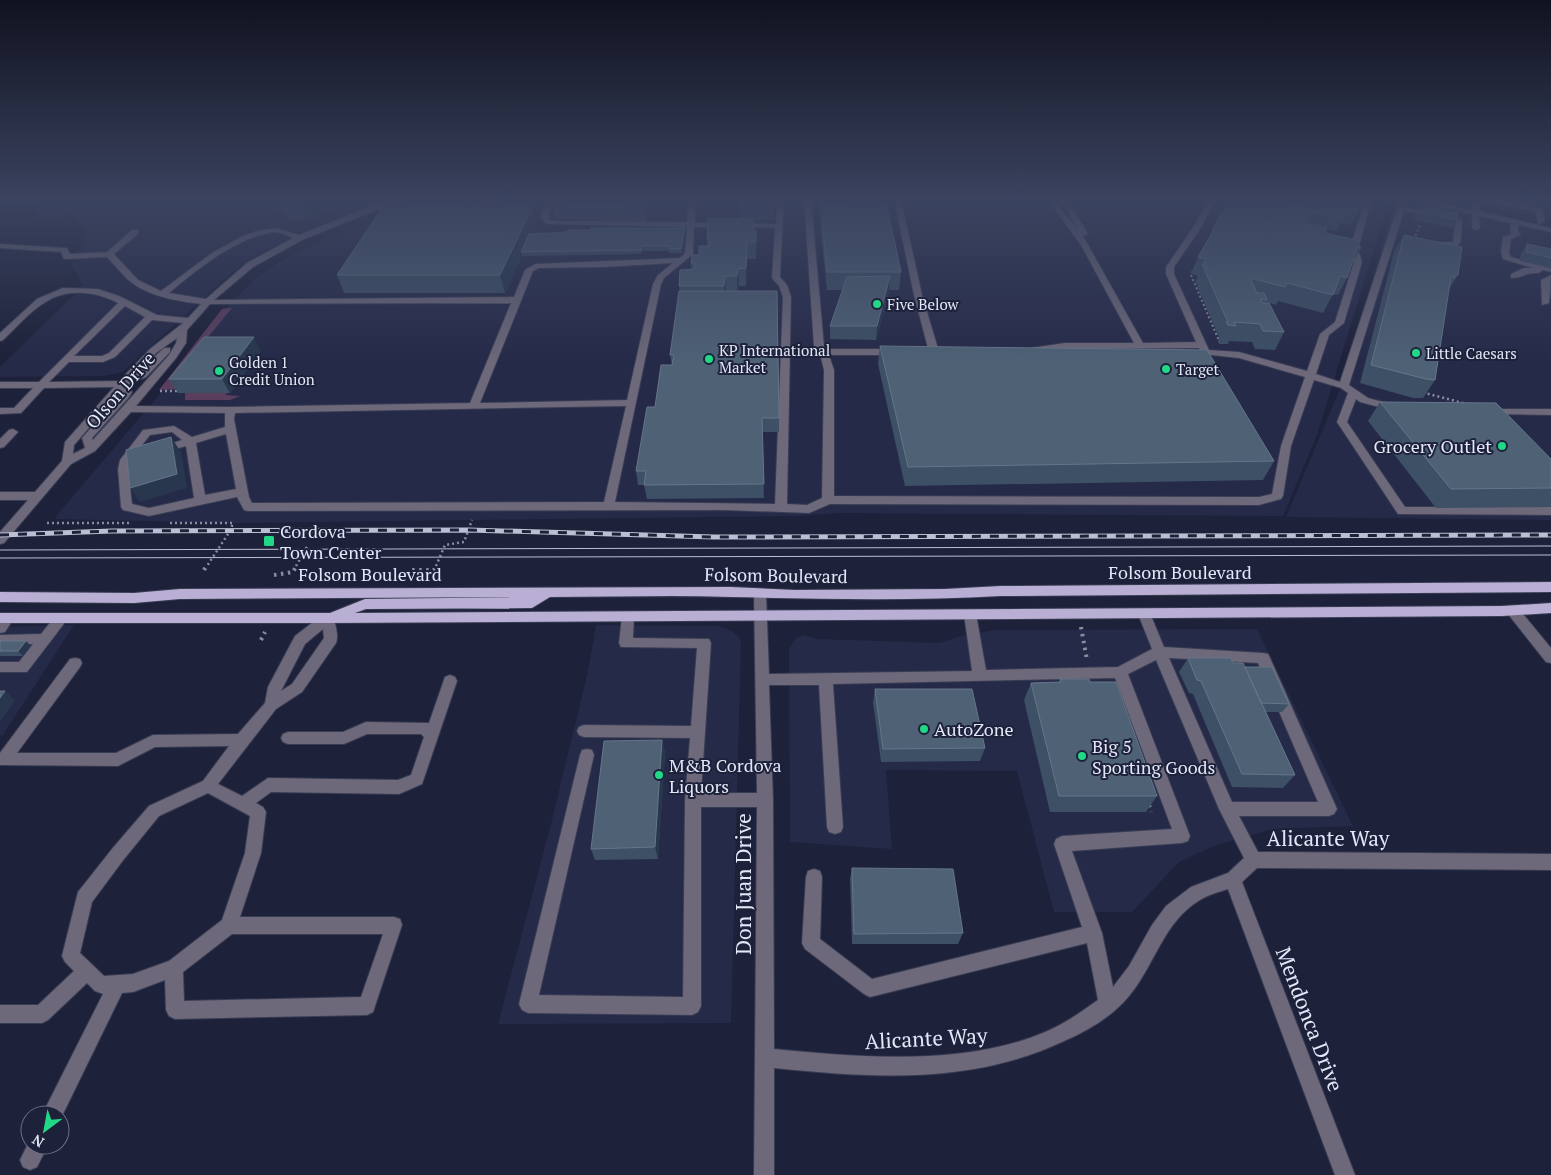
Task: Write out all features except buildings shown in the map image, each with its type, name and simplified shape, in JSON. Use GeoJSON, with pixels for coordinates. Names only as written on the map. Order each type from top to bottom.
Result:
{"type":"FeatureCollection","features":[{"type":"Feature","properties":{"kind":"main road","name":"Folsom Boulevard"},"geometry":{"type":"LineString","coordinates":[[0,597],[134,598],[180,594],[549,592],[945,594],[1010,591],[1551,588]]}},
{"type":"Feature","properties":{"kind":"main road"},"geometry":{"type":"LineString","coordinates":[[327,618],[365,604],[532,603],[549,592]]}},
{"type":"Feature","properties":{"kind":"main road"},"geometry":{"type":"LineString","coordinates":[[3,622],[61,618],[1144,614],[1551,608]]}},
{"type":"Feature","properties":{"kind":"street"},"geometry":{"type":"LineString","coordinates":[[66,254],[67,257],[109,254],[138,284],[162,294],[208,302],[515,300]]}},
{"type":"Feature","properties":{"kind":"street"},"geometry":{"type":"LineString","coordinates":[[162,294],[196,268],[220,254]]}},
{"type":"Feature","properties":{"kind":"street","name":"Olson Drive"},"geometry":{"type":"LineString","coordinates":[[67,462],[69,444],[153,351],[187,325],[208,302],[250,265],[270,254]]}},
{"type":"Feature","properties":{"kind":"street"},"geometry":{"type":"LineString","coordinates":[[609,506],[657,284],[661,277],[689,254]]}},
{"type":"Feature","properties":{"kind":"street"},"geometry":{"type":"LineString","coordinates":[[777,254],[776,278],[783,285],[788,297],[781,508]]}},
{"type":"Feature","properties":{"kind":"street"},"geometry":{"type":"LineString","coordinates":[[811,254],[819,346],[829,370],[828,500]]}},
{"type":"Feature","properties":{"kind":"street"},"geometry":{"type":"LineString","coordinates":[[909,254],[934,352]]}},
{"type":"Feature","properties":{"kind":"street"},"geometry":{"type":"LineString","coordinates":[[1090,254],[1139,344]]}},
{"type":"Feature","properties":{"kind":"street"},"geometry":{"type":"LineString","coordinates":[[1179,254],[1170,267],[1170,274],[1205,352]]}},
{"type":"Feature","properties":{"kind":"street"},"geometry":{"type":"LineString","coordinates":[[231,410],[229,419],[242,492],[248,508],[609,506],[809,509],[828,500],[1259,501],[1277,496],[1277,474],[1286,446],[1325,334],[1339,323],[1358,262],[1355,254]]}},
{"type":"Feature","properties":{"kind":"street"},"geometry":{"type":"LineString","coordinates":[[1390,254],[1349,389],[1342,422],[1402,511],[1551,511]]}},
{"type":"Feature","properties":{"kind":"street"},"geometry":{"type":"LineString","coordinates":[[1506,254],[1507,259],[1551,270]]}},
{"type":"Feature","properties":{"kind":"street"},"geometry":{"type":"LineString","coordinates":[[474,406],[515,300],[529,270],[538,266],[604,265],[682,260]]}},
{"type":"Feature","properties":{"kind":"street"},"geometry":{"type":"LineString","coordinates":[[1514,276],[1534,270],[1551,274]]}},
{"type":"Feature","properties":{"kind":"street"},"geometry":{"type":"LineString","coordinates":[[1545,303],[1545,280],[1551,278]]}},
{"type":"Feature","properties":{"kind":"street"},"geometry":{"type":"LineString","coordinates":[[0,338],[40,301],[63,291],[98,292],[124,302],[151,316],[187,325]]}},
{"type":"Feature","properties":{"kind":"street"},"geometry":{"type":"LineString","coordinates":[[0,411],[17,411],[124,302]]}},
{"type":"Feature","properties":{"kind":"street"},"geometry":{"type":"LineString","coordinates":[[66,359],[103,359],[112,356],[151,316]]}},
{"type":"Feature","properties":{"kind":"street","name":"Olson Drive"},"geometry":{"type":"LineString","coordinates":[[0,540],[67,462],[91,449],[128,409],[173,356],[181,343],[187,325]]}},
{"type":"Feature","properties":{"kind":"street"},"geometry":{"type":"LineString","coordinates":[[0,385],[122,384],[143,376],[168,350],[181,343]]}},
{"type":"Feature","properties":{"kind":"street"},"geometry":{"type":"LineString","coordinates":[[1025,351],[1065,346],[1139,344],[1239,355],[1311,375],[1349,389],[1364,400],[1384,407],[1404,410]]}},
{"type":"Feature","properties":{"kind":"street"},"geometry":{"type":"LineString","coordinates":[[823,352],[908,352]]}},
{"type":"Feature","properties":{"kind":"street"},"geometry":{"type":"LineString","coordinates":[[91,449],[88,438],[124,397],[126,392],[122,384]]}},
{"type":"Feature","properties":{"kind":"street"},"geometry":{"type":"LineString","coordinates":[[128,409],[231,410],[631,403]]}},
{"type":"Feature","properties":{"kind":"street"},"geometry":{"type":"LineString","coordinates":[[1498,423],[1482,412],[1551,412]]}},
{"type":"Feature","properties":{"kind":"street"},"geometry":{"type":"LineString","coordinates":[[200,500],[191,442],[174,429],[146,432],[125,460],[123,469],[127,507],[148,512],[242,492]]}},
{"type":"Feature","properties":{"kind":"street"},"geometry":{"type":"LineString","coordinates":[[125,460],[231,429]]}},
{"type":"Feature","properties":{"kind":"street"},"geometry":{"type":"LineString","coordinates":[[0,445],[13,432]]}},
{"type":"Feature","properties":{"kind":"street"},"geometry":{"type":"LineString","coordinates":[[0,496],[38,496]]}},
{"type":"Feature","properties":{"kind":"street","name":"Don Juan Drive"},"geometry":{"type":"LineString","coordinates":[[760,594],[765,800],[764,1175]]}},
{"type":"Feature","properties":{"kind":"street"},"geometry":{"type":"LineString","coordinates":[[1513,610],[1551,658]]}},
{"type":"Feature","properties":{"kind":"street"},"geometry":{"type":"LineString","coordinates":[[970,614],[980,676]]}},
{"type":"Feature","properties":{"kind":"street"},"geometry":{"type":"LineString","coordinates":[[1144,614],[1227,810],[1253,860]]}},
{"type":"Feature","properties":{"kind":"street"},"geometry":{"type":"LineString","coordinates":[[587,755],[528,1004],[692,1006],[693,800],[704,643],[626,642],[628,616]]}},
{"type":"Feature","properties":{"kind":"street"},"geometry":{"type":"LineString","coordinates":[[0,668],[22,668],[61,618]]}},
{"type":"Feature","properties":{"kind":"street"},"geometry":{"type":"LineString","coordinates":[[208,786],[258,812],[253,853],[229,926],[174,968],[133,983],[101,985],[71,956],[84,898],[154,811],[208,786],[271,705],[297,688],[331,639],[327,618],[300,640],[275,687],[271,705]]}},
{"type":"Feature","properties":{"kind":"street"},"geometry":{"type":"LineString","coordinates":[[0,640],[45,639]]}},
{"type":"Feature","properties":{"kind":"street"},"geometry":{"type":"LineString","coordinates":[[762,680],[1120,672],[1159,652],[1262,658],[1329,809],[1227,810]]}},
{"type":"Feature","properties":{"kind":"street"},"geometry":{"type":"LineString","coordinates":[[2,759],[75,663]]}},
{"type":"Feature","properties":{"kind":"street"},"geometry":{"type":"LineString","coordinates":[[1108,1003],[1093,933],[1062,844],[1182,836],[1120,672]]}},
{"type":"Feature","properties":{"kind":"street"},"geometry":{"type":"LineString","coordinates":[[826,679],[836,826]]}},
{"type":"Feature","properties":{"kind":"street"},"geometry":{"type":"LineString","coordinates":[[244,804],[268,785],[398,787],[417,779],[450,680]]}},
{"type":"Feature","properties":{"kind":"street"},"geometry":{"type":"LineString","coordinates":[[288,738],[344,738],[366,728],[425,728],[432,736]]}},
{"type":"Feature","properties":{"kind":"street"},"geometry":{"type":"LineString","coordinates":[[584,731],[699,732]]}},
{"type":"Feature","properties":{"kind":"street"},"geometry":{"type":"LineString","coordinates":[[2,759],[118,760],[153,741],[242,740]]}},
{"type":"Feature","properties":{"kind":"street"},"geometry":{"type":"LineString","coordinates":[[693,800],[765,800]]}},
{"type":"Feature","properties":{"kind":"street","name":"Alicante Way"},"geometry":{"type":"LineString","coordinates":[[765,1058],[848,1065],[907,1066],[975,1062],[1022,1051],[1064,1034],[1113,999],[1138,969],[1165,921],[1188,898],[1202,889],[1233,879],[1253,860],[1550,863]]}},
{"type":"Feature","properties":{"kind":"street"},"geometry":{"type":"LineString","coordinates":[[814,877],[811,943],[870,988],[1093,933]]}},
{"type":"Feature","properties":{"kind":"street","name":"Mendonca Drive"},"geometry":{"type":"LineString","coordinates":[[1233,879],[1345,1175]]}},
{"type":"Feature","properties":{"kind":"street"},"geometry":{"type":"LineString","coordinates":[[174,968],[175,1010],[367,1006],[394,925],[229,926]]}},
{"type":"Feature","properties":{"kind":"street"},"geometry":{"type":"LineString","coordinates":[[0,1014],[42,1014],[86,972]]}},
{"type":"Feature","properties":{"kind":"street"},"geometry":{"type":"LineString","coordinates":[[57,1105],[117,984]]}},
{"type":"Feature","properties":{"kind":"path"},"geometry":{"type":"LineString","coordinates":[[1196,267],[1191,275],[1223,348],[1216,348],[1218,353]]}},
{"type":"Feature","properties":{"kind":"path"},"geometry":{"type":"LineString","coordinates":[[1425,393],[1427,384]]}},
{"type":"Feature","properties":{"kind":"path"},"geometry":{"type":"LineString","coordinates":[[156,390],[184,391]]}},
{"type":"Feature","properties":{"kind":"path"},"geometry":{"type":"LineString","coordinates":[[166,523],[233,522],[230,531],[204,570]]}},
{"type":"Feature","properties":{"kind":"path"},"geometry":{"type":"LineString","coordinates":[[47,523],[136,523]]}},
{"type":"Feature","properties":{"kind":"path"},"geometry":{"type":"LineString","coordinates":[[408,575],[411,570],[434,570],[444,545]]}},
{"type":"Feature","properties":{"kind":"path"},"geometry":{"type":"LineString","coordinates":[[274,575],[292,572],[308,546]]}},
{"type":"Feature","properties":{"kind":"path"},"geometry":{"type":"LineString","coordinates":[[261,640],[266,630]]}},
{"type":"Feature","properties":{"kind":"path"},"geometry":{"type":"LineString","coordinates":[[1148,803],[1152,812]]}},
{"type":"Feature","properties":{"kind":"shaded area"},"geometry":{"type":"Polygon","coordinates":[[[77,254],[261,254],[237,268],[123,372],[103,376],[0,377],[0,367],[83,286],[71,263],[77,254]]]}},
{"type":"Feature","properties":{"kind":"shaded area"},"geometry":{"type":"Polygon","coordinates":[[[1373,254],[1317,435],[1283,516],[839,513],[798,516],[233,523],[56,519],[57,515],[154,401],[224,310],[257,277],[291,255],[1373,254]]]}},
{"type":"Feature","properties":{"kind":"shaded area"},"geometry":{"type":"Polygon","coordinates":[[[1380,254],[1551,254],[1551,520],[1286,517],[1340,389],[1380,254]]]}},
{"type":"Feature","properties":{"kind":"shaded area"},"geometry":{"type":"Polygon","coordinates":[[[232,308],[204,342],[179,389],[159,390],[222,309],[232,308]]]}},
{"type":"Feature","properties":{"kind":"shaded area"},"geometry":{"type":"Polygon","coordinates":[[[227,392],[226,395],[240,396],[230,400],[185,400],[185,393],[227,392]]]}},
{"type":"Feature","properties":{"kind":"shaded area"},"geometry":{"type":"Polygon","coordinates":[[[74,625],[3,735],[0,735],[0,627],[74,625]]]}},
{"type":"Feature","properties":{"kind":"shaded area"},"geometry":{"type":"Polygon","coordinates":[[[596,625],[719,626],[733,632],[739,637],[741,642],[731,1023],[498,1024],[551,824],[588,671],[596,625]]]}},
{"type":"Feature","properties":{"kind":"shaded area"},"geometry":{"type":"Polygon","coordinates":[[[1257,629],[1353,826],[1272,829],[1214,846],[1179,862],[1132,912],[1054,912],[1017,771],[886,770],[892,849],[790,842],[789,649],[796,638],[803,635],[817,639],[940,643],[964,635],[996,630],[1257,629]]]}},
{"type":"Feature","properties":{"kind":"tram line"},"geometry":{"type":"LineString","coordinates":[[0,550],[1551,546]]}},
{"type":"Feature","properties":{"kind":"tram line"},"geometry":{"type":"LineString","coordinates":[[0,558],[1551,555]]}},
{"type":"Feature","properties":{"kind":"railway"},"geometry":{"type":"LineString","coordinates":[[0,535],[112,531],[469,530],[714,537],[1551,535]]}},
{"type":"Feature","properties":{"kind":"place","name":"Five Below"},"geometry":{"type":"Point","coordinates":[877,304]}},
{"type":"Feature","properties":{"kind":"place","name":"Little Caesars"},"geometry":{"type":"Point","coordinates":[1416,353]}},
{"type":"Feature","properties":{"kind":"place","name":"KP International Market"},"geometry":{"type":"Point","coordinates":[709,359]}},
{"type":"Feature","properties":{"kind":"place","name":"Target"},"geometry":{"type":"Point","coordinates":[1166,369]}},
{"type":"Feature","properties":{"kind":"place","name":"Golden 1 Credit Union"},"geometry":{"type":"Point","coordinates":[219,371]}},
{"type":"Feature","properties":{"kind":"place","name":"Grocery Outlet"},"geometry":{"type":"Point","coordinates":[1502,446]}},
{"type":"Feature","properties":{"kind":"place","name":"Cordova Town Center"},"geometry":{"type":"Point","coordinates":[269,541]}},
{"type":"Feature","properties":{"kind":"place","name":"AutoZone"},"geometry":{"type":"Point","coordinates":[924,729]}},
{"type":"Feature","properties":{"kind":"place","name":"Big 5 Sporting Goods"},"geometry":{"type":"Point","coordinates":[1082,756]}},
{"type":"Feature","properties":{"kind":"place","name":"M&B Cordova Liquors"},"geometry":{"type":"Point","coordinates":[659,775]}}]}
